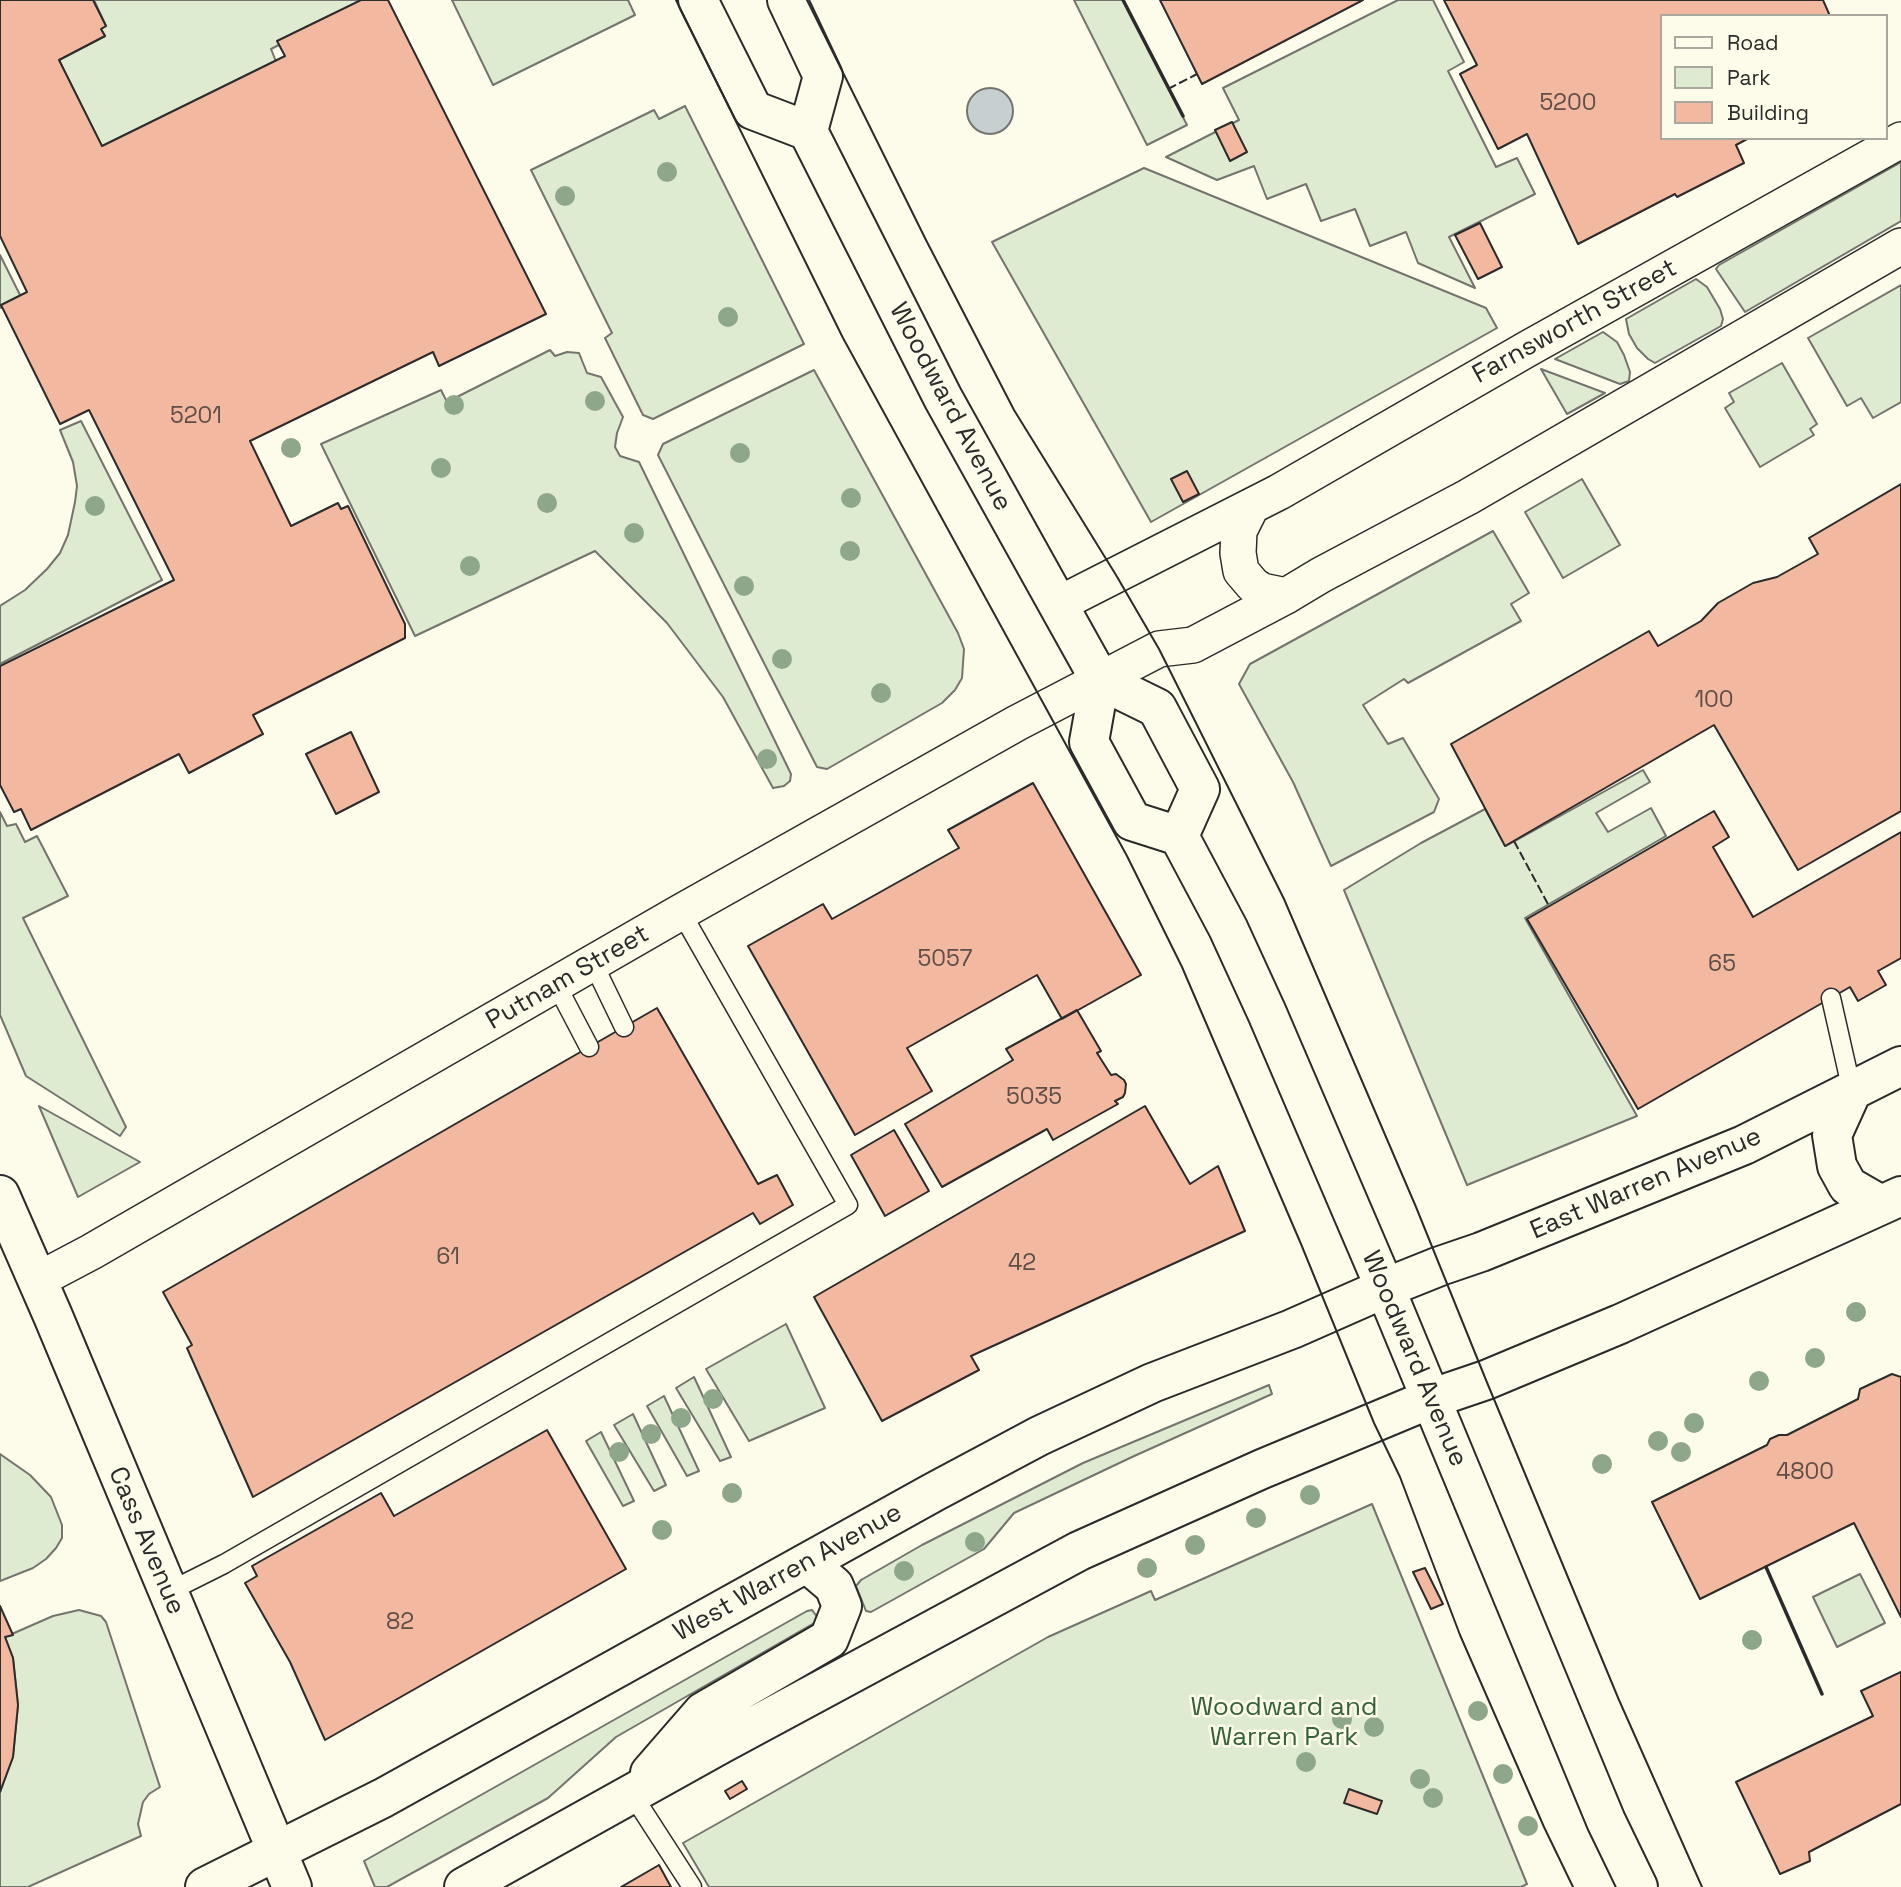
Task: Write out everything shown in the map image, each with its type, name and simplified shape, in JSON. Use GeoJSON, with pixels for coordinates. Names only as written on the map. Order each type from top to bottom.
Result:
{"type":"FeatureCollection","features":[{"type":"Feature","properties":{"kind":"main road"},"geometry":{"type":"LineString","coordinates":[[698,0],[752,110],[808,131],[823,76],[787,0]]}},
{"type":"Feature","properties":{"kind":"main road","name":"Woodward Avenue"},"geometry":{"type":"LineString","coordinates":[[808,131],[943,398],[1100,680]]}},
{"type":"Feature","properties":{"kind":"main road"},"geometry":{"type":"LineString","coordinates":[[1100,680],[1157,708],[1200,789],[1179,835],[1132,821],[1090,742],[1100,680]]}},
{"type":"Feature","properties":{"kind":"main road","name":"Woodward Avenue"},"geometry":{"type":"LineString","coordinates":[[1179,835],[1228,928],[1267,1013],[1385,1288],[1606,1821],[1638,1887]]}},
{"type":"Feature","properties":{"kind":"main road","name":"East Warren Avenue"},"geometry":{"type":"LineString","coordinates":[[1385,1288],[1744,1145],[1901,1066]]}},
{"type":"Feature","properties":{"kind":"main road"},"geometry":{"type":"LineString","coordinates":[[1852,1091],[1832,1135],[1836,1166],[1849,1186],[1891,1200]]}},
{"type":"Feature","properties":{"kind":"main road","name":"Cass Avenue"},"geometry":{"type":"LineString","coordinates":[[0,1195],[292,1887]]}},
{"type":"Feature","properties":{"kind":"main road"},"geometry":{"type":"LineString","coordinates":[[464,1887],[988,1599],[1079,1552],[1262,1469],[1620,1324],[1891,1200]]}},
{"type":"Feature","properties":{"kind":"main road","name":"West Warren Avenue"},"geometry":{"type":"LineString","coordinates":[[205,1887],[383,1798],[1039,1436],[1152,1383],[1385,1288]]}},
{"type":"Feature","properties":{"kind":"main road"},"geometry":{"type":"LineString","coordinates":[[632,1794],[703,1712],[830,1639],[842,1606],[834,1586],[807,1563]]}},
{"type":"Feature","properties":{"kind":"street","name":"Farnsworth Street"},"geometry":{"type":"LineString","coordinates":[[1058,606],[1251,507],[1901,139]]}},
{"type":"Feature","properties":{"kind":"street"},"geometry":{"type":"LineString","coordinates":[[1100,680],[1159,649],[1200,642],[1286,596],[1479,490],[1901,246]]}},
{"type":"Feature","properties":{"kind":"street"},"geometry":{"type":"LineString","coordinates":[[1251,507],[1239,531],[1241,571],[1253,586],[1262,591],[1286,596]]}},
{"type":"Feature","properties":{"kind":"street","name":"Putnam Street"},"geometry":{"type":"LineString","coordinates":[[37,1280],[103,1245],[681,912],[1017,723],[1100,680]]}},
{"type":"Feature","properties":{"kind":"lane"},"geometry":{"type":"LineString","coordinates":[[168,1592],[224,1564],[848,1205],[681,912]]}},
{"type":"Feature","properties":{"kind":"lane"},"geometry":{"type":"LineString","coordinates":[[593,963],[624,1027]]}},
{"type":"Feature","properties":{"kind":"lane"},"geometry":{"type":"LineString","coordinates":[[556,984],[589,1047]]}},
{"type":"Feature","properties":{"kind":"lane"},"geometry":{"type":"LineString","coordinates":[[1831,998],[1852,1091]]}},
{"type":"Feature","properties":{"kind":"lane"},"geometry":{"type":"LineString","coordinates":[[632,1794],[692,1887]]}},
{"type":"Feature","properties":{"kind":"green space"},"geometry":{"type":"Polygon","coordinates":[[[94,0],[367,0],[271,49],[277,64],[103,150],[59,60],[105,36],[101,29],[106,26],[94,0]]]}},
{"type":"Feature","properties":{"kind":"green space"},"geometry":{"type":"Polygon","coordinates":[[[452,0],[628,0],[635,15],[493,85],[452,0]]]}},
{"type":"Feature","properties":{"kind":"green space"},"geometry":{"type":"Polygon","coordinates":[[[1074,0],[1123,0],[1187,125],[1147,145],[1074,0]]]}},
{"type":"Feature","properties":{"kind":"green space"},"geometry":{"type":"Polygon","coordinates":[[[1398,0],[1433,0],[1464,62],[1448,71],[1496,167],[1517,158],[1535,194],[1449,237],[1475,288],[1418,263],[1406,232],[1370,246],[1355,209],[1321,221],[1306,184],[1267,199],[1254,166],[1217,180],[1166,157],[1239,120],[1223,88],[1398,0]]]}},
{"type":"Feature","properties":{"kind":"green space"},"geometry":{"type":"Polygon","coordinates":[[[685,106],[804,344],[653,419],[643,415],[605,338],[612,333],[531,170],[654,110],[659,119],[685,106]]]}},
{"type":"Feature","properties":{"kind":"green space"},"geometry":{"type":"Polygon","coordinates":[[[1901,162],[1901,221],[1745,312],[1716,269],[1719,265],[1901,162]]]}},
{"type":"Feature","properties":{"kind":"green space"},"geometry":{"type":"Polygon","coordinates":[[[1144,168],[1486,308],[1497,328],[1151,522],[992,242],[1144,168]]]}},
{"type":"Feature","properties":{"kind":"green space"},"geometry":{"type":"Polygon","coordinates":[[[0,255],[21,297],[0,308],[0,255]]]}},
{"type":"Feature","properties":{"kind":"green space"},"geometry":{"type":"Polygon","coordinates":[[[1696,279],[1707,287],[1720,309],[1723,319],[1721,326],[1655,363],[1637,348],[1629,334],[1626,319],[1696,279]]]}},
{"type":"Feature","properties":{"kind":"green space"},"geometry":{"type":"Polygon","coordinates":[[[1901,285],[1901,402],[1873,418],[1861,398],[1847,406],[1808,338],[1901,285]]]}},
{"type":"Feature","properties":{"kind":"green space"},"geometry":{"type":"Polygon","coordinates":[[[1603,332],[1617,342],[1624,355],[1630,372],[1629,381],[1620,384],[1555,359],[1603,332]]]}},
{"type":"Feature","properties":{"kind":"green space"},"geometry":{"type":"Polygon","coordinates":[[[550,350],[555,356],[567,352],[579,353],[587,373],[601,377],[623,417],[615,447],[620,456],[639,462],[791,774],[790,781],[784,786],[773,788],[723,697],[667,623],[595,551],[415,636],[321,444],[441,390],[447,402],[550,350]]]}},
{"type":"Feature","properties":{"kind":"green space"},"geometry":{"type":"Polygon","coordinates":[[[1782,363],[1817,424],[1810,429],[1814,435],[1760,467],[1725,408],[1734,402],[1729,393],[1782,363]]]}},
{"type":"Feature","properties":{"kind":"green space"},"geometry":{"type":"Polygon","coordinates":[[[1541,369],[1605,393],[1567,414],[1541,369]]]}},
{"type":"Feature","properties":{"kind":"green space"},"geometry":{"type":"Polygon","coordinates":[[[814,370],[958,633],[964,649],[962,678],[942,703],[827,769],[817,767],[658,455],[663,444],[814,370]]]}},
{"type":"Feature","properties":{"kind":"green space"},"geometry":{"type":"Polygon","coordinates":[[[81,421],[162,580],[0,664],[0,606],[25,590],[47,569],[60,553],[68,535],[77,486],[73,462],[60,430],[81,421]]]}},
{"type":"Feature","properties":{"kind":"green space"},"geometry":{"type":"Polygon","coordinates":[[[1582,479],[1620,545],[1563,578],[1525,512],[1582,479]]]}},
{"type":"Feature","properties":{"kind":"green space"},"geometry":{"type":"Polygon","coordinates":[[[1493,531],[1529,593],[1511,604],[1521,621],[1408,683],[1404,679],[1363,705],[1388,744],[1403,738],[1439,799],[1434,812],[1331,866],[1293,782],[1239,684],[1250,664],[1493,531]]]}},
{"type":"Feature","properties":{"kind":"green space"},"geometry":{"type":"Polygon","coordinates":[[[1643,770],[1650,782],[1596,813],[1608,832],[1651,808],[1666,836],[1525,918],[1637,1116],[1467,1185],[1344,890],[1421,843],[1485,809],[1506,846],[1643,770]]]}},
{"type":"Feature","properties":{"kind":"green space"},"geometry":{"type":"Polygon","coordinates":[[[0,812],[7,826],[16,824],[25,842],[37,836],[68,896],[23,918],[126,1127],[120,1136],[26,1076],[0,1015],[0,812]]]}},
{"type":"Feature","properties":{"kind":"green space"},"geometry":{"type":"Polygon","coordinates":[[[39,1106],[140,1162],[78,1197],[39,1106]]]}},
{"type":"Feature","properties":{"kind":"green space"},"geometry":{"type":"Polygon","coordinates":[[[786,1324],[825,1408],[749,1441],[706,1369],[786,1324]]]}},
{"type":"Feature","properties":{"kind":"green space"},"geometry":{"type":"Polygon","coordinates":[[[694,1377],[731,1457],[720,1461],[676,1388],[694,1377]]]}},
{"type":"Feature","properties":{"kind":"green space"},"geometry":{"type":"Polygon","coordinates":[[[1269,1385],[1272,1394],[1014,1513],[984,1549],[871,1612],[866,1611],[856,1586],[861,1580],[922,1545],[1083,1463],[1269,1385]]]}},
{"type":"Feature","properties":{"kind":"green space"},"geometry":{"type":"Polygon","coordinates":[[[664,1396],[699,1471],[687,1476],[647,1406],[664,1396]]]}},
{"type":"Feature","properties":{"kind":"green space"},"geometry":{"type":"Polygon","coordinates":[[[633,1414],[666,1485],[654,1491],[614,1425],[633,1414]]]}},
{"type":"Feature","properties":{"kind":"green space"},"geometry":{"type":"Polygon","coordinates":[[[601,1432],[634,1501],[623,1506],[586,1441],[601,1432]]]}},
{"type":"Feature","properties":{"kind":"green space"},"geometry":{"type":"Polygon","coordinates":[[[0,1454],[30,1475],[51,1497],[62,1525],[62,1538],[46,1559],[33,1568],[0,1581],[0,1454]]]}},
{"type":"Feature","properties":{"kind":"green space","name":"Woodward and Warren Park"},"geometry":{"type":"Polygon","coordinates":[[[1372,1504],[1527,1884],[1521,1887],[709,1887],[683,1843],[1048,1637],[1151,1591],[1155,1600],[1372,1504]]]}},
{"type":"Feature","properties":{"kind":"green space"},"geometry":{"type":"Polygon","coordinates":[[[1860,1574],[1885,1623],[1837,1647],[1813,1597],[1860,1574]]]}},
{"type":"Feature","properties":{"kind":"green space"},"geometry":{"type":"Polygon","coordinates":[[[79,1610],[101,1616],[106,1622],[160,1787],[143,1802],[138,1824],[141,1836],[28,1887],[0,1887],[0,1792],[13,1757],[18,1705],[13,1658],[5,1637],[53,1616],[79,1610]]]}},
{"type":"Feature","properties":{"kind":"green space"},"geometry":{"type":"Polygon","coordinates":[[[812,1610],[818,1618],[816,1622],[616,1737],[548,1798],[387,1887],[375,1887],[364,1861],[812,1610]]]}},
{"type":"Feature","properties":{"kind":"shaded area"},"geometry":{"type":"Polygon","coordinates":[[[990,88],[1006,95],[1013,111],[1006,127],[990,134],[974,127],[967,111],[974,95],[990,88]]]}},
{"type":"Feature","properties":{"kind":"building"},"geometry":{"type":"Polygon","coordinates":[[[0,0],[93,0],[106,26],[101,29],[105,36],[59,60],[102,146],[285,56],[277,41],[361,0],[388,0],[546,314],[439,366],[433,352],[250,441],[291,526],[338,503],[341,509],[348,506],[405,624],[405,638],[253,715],[263,734],[189,773],[179,754],[31,830],[21,809],[14,812],[0,785],[0,666],[174,580],[89,410],[60,424],[1,305],[27,292],[0,236],[0,0]]]}},
{"type":"Feature","properties":{"kind":"building"},"geometry":{"type":"Polygon","coordinates":[[[1160,0],[1363,0],[1202,84],[1160,0]]]}},
{"type":"Feature","properties":{"kind":"building"},"geometry":{"type":"Polygon","coordinates":[[[1444,0],[1823,0],[1829,14],[1660,14],[1660,140],[1745,140],[1736,145],[1744,163],[1677,197],[1675,194],[1578,244],[1527,134],[1498,149],[1460,74],[1477,65],[1444,0]]]}},
{"type":"Feature","properties":{"kind":"building"},"geometry":{"type":"Polygon","coordinates":[[[1232,122],[1247,152],[1230,161],[1215,130],[1232,122]]]}},
{"type":"Feature","properties":{"kind":"building"},"geometry":{"type":"Polygon","coordinates":[[[1480,223],[1502,267],[1478,279],[1455,235],[1480,223]]]}},
{"type":"Feature","properties":{"kind":"building"},"geometry":{"type":"Polygon","coordinates":[[[1187,471],[1199,494],[1183,502],[1171,479],[1187,471]]]}},
{"type":"Feature","properties":{"kind":"building"},"geometry":{"type":"Polygon","coordinates":[[[1901,484],[1901,811],[1798,870],[1714,725],[1505,846],[1451,744],[1649,631],[1658,646],[1701,621],[1718,603],[1753,583],[1777,577],[1818,554],[1809,538],[1901,484]]]}},
{"type":"Feature","properties":{"kind":"building"},"geometry":{"type":"Polygon","coordinates":[[[351,732],[379,792],[336,814],[306,754],[351,732]]]}},
{"type":"Feature","properties":{"kind":"building"},"geometry":{"type":"Polygon","coordinates":[[[1033,783],[1141,975],[1062,1019],[1037,975],[907,1048],[932,1091],[855,1135],[748,946],[823,904],[832,919],[959,848],[948,830],[1033,783]]]}},
{"type":"Feature","properties":{"kind":"building"},"geometry":{"type":"Polygon","coordinates":[[[1714,811],[1729,837],[1713,847],[1753,917],[1901,832],[1901,958],[1878,971],[1886,985],[1858,1001],[1850,987],[1638,1109],[1527,919],[1714,811]]]}},
{"type":"Feature","properties":{"kind":"building"},"geometry":{"type":"Polygon","coordinates":[[[657,1008],[758,1184],[777,1175],[793,1205],[760,1224],[753,1213],[253,1497],[187,1348],[192,1345],[163,1292],[657,1008]]]}},
{"type":"Feature","properties":{"kind":"building"},"geometry":{"type":"Polygon","coordinates":[[[1077,1010],[1101,1051],[1097,1053],[1111,1075],[1116,1074],[1126,1084],[1123,1097],[1115,1101],[1118,1104],[1053,1140],[1047,1129],[942,1187],[905,1124],[1013,1060],[1006,1049],[1077,1010]]]}},
{"type":"Feature","properties":{"kind":"building"},"geometry":{"type":"Polygon","coordinates":[[[1145,1106],[1190,1184],[1218,1166],[1245,1231],[971,1356],[979,1370],[882,1421],[814,1297],[1145,1106]]]}},
{"type":"Feature","properties":{"kind":"building"},"geometry":{"type":"Polygon","coordinates":[[[894,1130],[929,1191],[885,1216],[851,1155],[894,1130]]]}},
{"type":"Feature","properties":{"kind":"building"},"geometry":{"type":"Polygon","coordinates":[[[1892,1374],[1901,1377],[1901,1617],[1854,1523],[1700,1599],[1652,1502],[1767,1445],[1770,1439],[1787,1435],[1858,1399],[1860,1389],[1892,1374]]]}},
{"type":"Feature","properties":{"kind":"building"},"geometry":{"type":"Polygon","coordinates":[[[547,1430],[626,1569],[325,1740],[290,1662],[245,1583],[257,1576],[252,1566],[381,1493],[394,1516],[547,1430]]]}},
{"type":"Feature","properties":{"kind":"building"},"geometry":{"type":"Polygon","coordinates":[[[1425,1568],[1443,1604],[1431,1609],[1413,1572],[1425,1568]]]}},
{"type":"Feature","properties":{"kind":"building"},"geometry":{"type":"Polygon","coordinates":[[[0,1606],[13,1635],[5,1637],[13,1658],[18,1705],[13,1757],[0,1792],[0,1606]]]}},
{"type":"Feature","properties":{"kind":"building"},"geometry":{"type":"Polygon","coordinates":[[[1901,1672],[1901,1804],[1809,1852],[1810,1861],[1780,1874],[1736,1782],[1873,1716],[1861,1691],[1901,1672]]]}},
{"type":"Feature","properties":{"kind":"building"},"geometry":{"type":"Polygon","coordinates":[[[742,1781],[747,1789],[730,1799],[725,1791],[742,1781]]]}},
{"type":"Feature","properties":{"kind":"building"},"geometry":{"type":"Polygon","coordinates":[[[1349,1789],[1382,1801],[1377,1814],[1344,1803],[1349,1789]]]}},
{"type":"Feature","properties":{"kind":"building"},"geometry":{"type":"Polygon","coordinates":[[[659,1865],[671,1887],[621,1887],[659,1865]]]}},
{"type":"Feature","properties":{"kind":"tram line"},"geometry":{"type":"LineString","coordinates":[[676,0],[843,338],[1127,856],[1182,967],[1301,1244],[1374,1423],[1400,1477],[1460,1635],[1573,1887]]}},
{"type":"Feature","properties":{"kind":"tram line"},"geometry":{"type":"LineString","coordinates":[[807,0],[1014,410],[1159,649],[1284,899],[1416,1207],[1619,1700],[1702,1887]]}},
{"type":"Feature","properties":{"kind":"fence"},"geometry":{"type":"LineString","coordinates":[[1168,89],[1197,74]]}},
{"type":"Feature","properties":{"kind":"fence"},"geometry":{"type":"LineString","coordinates":[[1514,841],[1549,906]]}},
{"type":"Feature","properties":{"kind":"wall"},"geometry":{"type":"LineString","coordinates":[[1123,0],[1183,116]]}},
{"type":"Feature","properties":{"kind":"wall"},"geometry":{"type":"LineString","coordinates":[[1766,1567],[1822,1694]]}}]}
